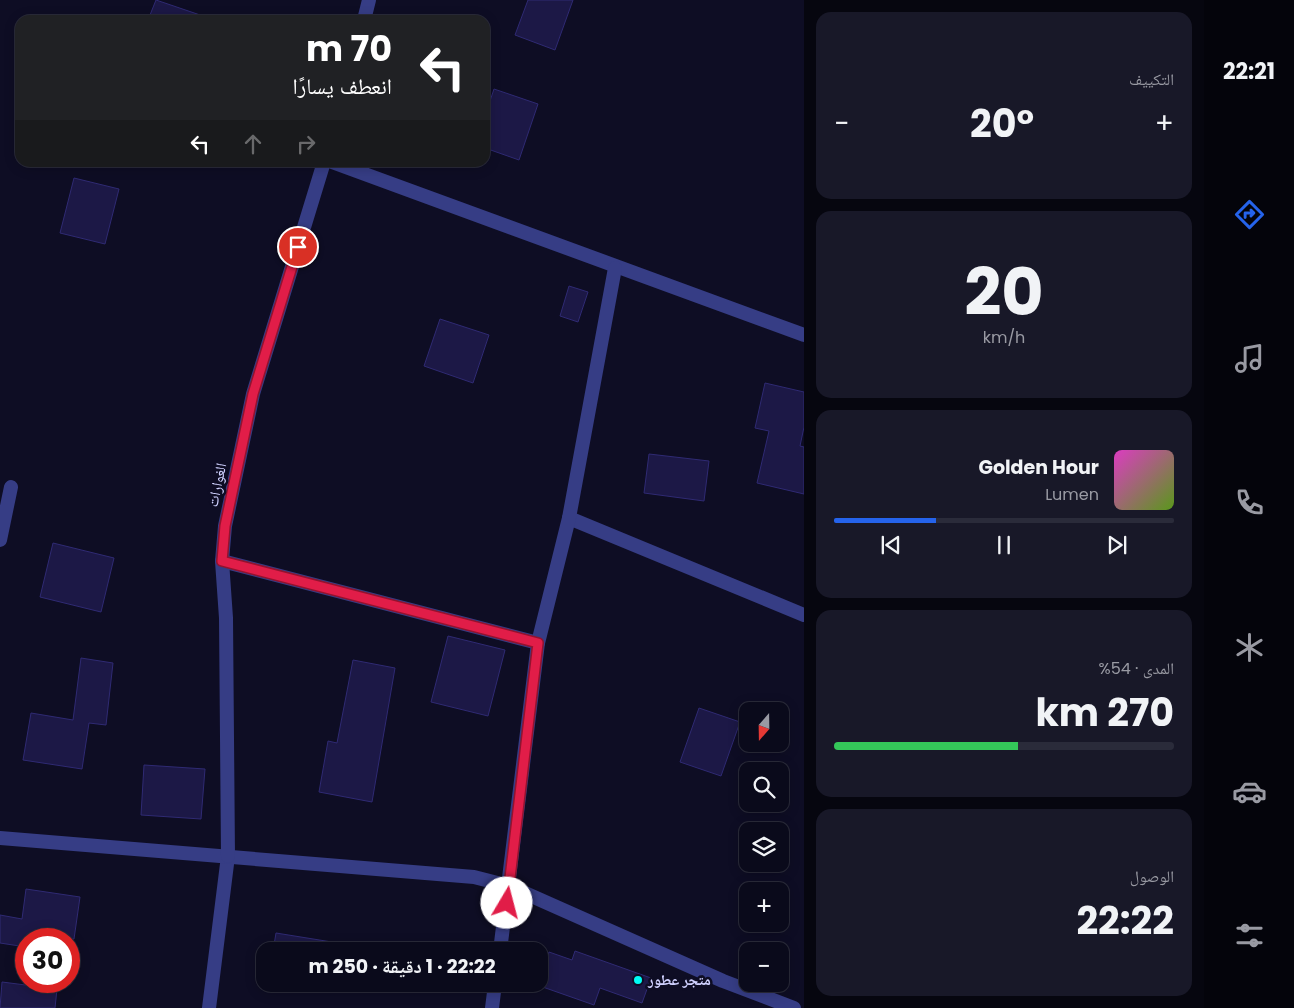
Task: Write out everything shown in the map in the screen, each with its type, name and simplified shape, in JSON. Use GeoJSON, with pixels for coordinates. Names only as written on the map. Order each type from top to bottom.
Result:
{"type":"FeatureCollection","features":[{"type":"Feature","properties":{"kind":"street"},"geometry":{"type":"LineString","coordinates":[[365,15],[369,0]]}},
{"type":"Feature","properties":{"kind":"street","name":"الغوارات"},"geometry":{"type":"LineString","coordinates":[[208,1008],[228,856],[226,618],[222,561],[225,526],[253,394],[322,167]]}},
{"type":"Feature","properties":{"kind":"street"},"geometry":{"type":"LineString","coordinates":[[345,167],[615,268],[804,336]]}},
{"type":"Feature","properties":{"kind":"street"},"geometry":{"type":"LineString","coordinates":[[501,942],[538,643],[569,518],[615,268]]}},
{"type":"Feature","properties":{"kind":"street"},"geometry":{"type":"LineString","coordinates":[[0,540],[11,487]]}},
{"type":"Feature","properties":{"kind":"street"},"geometry":{"type":"LineString","coordinates":[[569,518],[804,615]]}},
{"type":"Feature","properties":{"kind":"street"},"geometry":{"type":"LineString","coordinates":[[222,561],[538,643]]}},
{"type":"Feature","properties":{"kind":"street"},"geometry":{"type":"LineString","coordinates":[[0,838],[460,875],[509,886],[723,981],[794,1008]]}},
{"type":"Feature","properties":{"kind":"street"},"geometry":{"type":"LineString","coordinates":[[492,1008],[494,992]]}},
{"type":"Feature","properties":{"kind":"building"},"geometry":{"type":"Polygon","coordinates":[[[156,0],[200,15],[150,15],[156,0]]]}},
{"type":"Feature","properties":{"kind":"building"},"geometry":{"type":"Polygon","coordinates":[[[528,0],[573,0],[555,50],[515,35],[528,0]]]}},
{"type":"Feature","properties":{"kind":"building"},"geometry":{"type":"Polygon","coordinates":[[[494,89],[538,104],[519,160],[490,150],[490,101],[494,89]]]}},
{"type":"Feature","properties":{"kind":"building"},"geometry":{"type":"Polygon","coordinates":[[[74,178],[119,189],[105,244],[60,233],[74,178]]]}},
{"type":"Feature","properties":{"kind":"building"},"geometry":{"type":"Polygon","coordinates":[[[569,286],[588,292],[578,322],[560,316],[569,286]]]}},
{"type":"Feature","properties":{"kind":"building"},"geometry":{"type":"Polygon","coordinates":[[[440,319],[489,335],[473,383],[424,366],[440,319]]]}},
{"type":"Feature","properties":{"kind":"building"},"geometry":{"type":"Polygon","coordinates":[[[765,383],[804,392],[804,427],[800,446],[804,447],[804,494],[757,483],[769,431],[755,428],[765,383]]]}},
{"type":"Feature","properties":{"kind":"building"},"geometry":{"type":"Polygon","coordinates":[[[649,454],[709,461],[704,501],[644,493],[649,454]]]}},
{"type":"Feature","properties":{"kind":"building"},"geometry":{"type":"Polygon","coordinates":[[[53,543],[114,558],[101,612],[40,597],[53,543]]]}},
{"type":"Feature","properties":{"kind":"building"},"geometry":{"type":"Polygon","coordinates":[[[448,636],[505,650],[488,716],[431,702],[448,636]]]}},
{"type":"Feature","properties":{"kind":"building"},"geometry":{"type":"Polygon","coordinates":[[[81,658],[113,663],[106,725],[89,723],[82,769],[23,760],[31,713],[73,720],[81,658]]]}},
{"type":"Feature","properties":{"kind":"building"},"geometry":{"type":"Polygon","coordinates":[[[353,660],[395,668],[372,802],[319,792],[328,741],[337,743],[353,660]]]}},
{"type":"Feature","properties":{"kind":"building"},"geometry":{"type":"Polygon","coordinates":[[[699,708],[739,722],[721,776],[680,762],[699,708]]]}},
{"type":"Feature","properties":{"kind":"building"},"geometry":{"type":"Polygon","coordinates":[[[144,765],[205,769],[201,819],[141,815],[144,765]]]}},
{"type":"Feature","properties":{"kind":"building"},"geometry":{"type":"Polygon","coordinates":[[[26,889],[80,897],[76,928],[15,928],[15,945],[0,943],[0,915],[22,919],[26,889]]]}},
{"type":"Feature","properties":{"kind":"building"},"geometry":{"type":"Polygon","coordinates":[[[276,933],[332,942],[274,942],[276,933]]]}},
{"type":"Feature","properties":{"kind":"building"},"geometry":{"type":"Polygon","coordinates":[[[575,951],[651,978],[642,1003],[600,988],[594,1005],[548,989],[549,952],[572,960],[575,951]]]}},
{"type":"Feature","properties":{"kind":"building"},"geometry":{"type":"Polygon","coordinates":[[[2,982],[15,984],[15,993],[57,993],[55,1008],[0,1008],[2,982]]]}},
{"type":"Feature","properties":{"kind":"place","name":"متجر عطور"},"geometry":{"type":"Point","coordinates":[638,980]}},
{"type":"Feature","properties":{"kind":"route"},"geometry":{"type":"LineString","coordinates":[[298,247],[253,394],[225,526],[222,561],[538,643],[507,903]]}}]}
